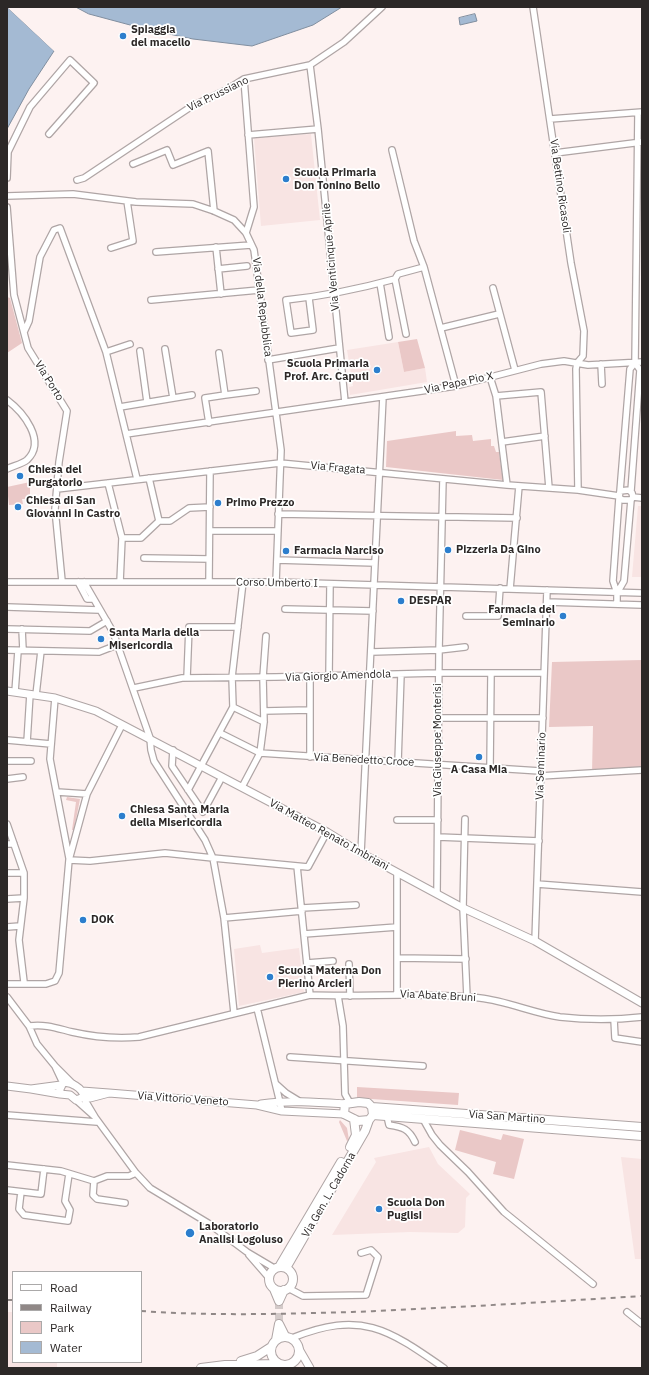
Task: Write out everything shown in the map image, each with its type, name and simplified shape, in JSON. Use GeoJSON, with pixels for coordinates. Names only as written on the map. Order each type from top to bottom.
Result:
{"type":"FeatureCollection","features":[{"type":"Feature","properties":{"kind":"main road","name":"Via San Martino"},"geometry":{"type":"LineString","coordinates":[[347,1104],[368,1103],[372,1107],[642,1127]]}},
{"type":"Feature","properties":{"kind":"main road"},"geometry":{"type":"LineString","coordinates":[[347,1104],[344,1114],[354,1119]]}},
{"type":"Feature","properties":{"kind":"main road"},"geometry":{"type":"LineString","coordinates":[[371,1118],[372,1107]]}},
{"type":"Feature","properties":{"kind":"main road","name":"Via San Martino"},"geometry":{"type":"LineString","coordinates":[[354,1119],[364,1121],[371,1118],[387,1116],[642,1136]]}},
{"type":"Feature","properties":{"kind":"main road","name":"Via Gen. L. Cadorna"},"geometry":{"type":"LineString","coordinates":[[280,1268],[365,1131],[371,1118]]}},
{"type":"Feature","properties":{"kind":"main road","name":"Via Gen. L. Cadorna"},"geometry":{"type":"LineString","coordinates":[[280,1268],[354,1140],[356,1130],[354,1119]]}},
{"type":"Feature","properties":{"kind":"main road"},"geometry":{"type":"LineString","coordinates":[[280,1268],[292,1277],[286,1289],[274,1289],[270,1285],[268,1278],[280,1268]]}},
{"type":"Feature","properties":{"kind":"main road"},"geometry":{"type":"LineString","coordinates":[[201,1368],[225,1365],[284,1366],[295,1361],[298,1357],[299,1349],[279,1324],[276,1340],[271,1347],[257,1356],[225,1365]]}},
{"type":"Feature","properties":{"kind":"main road"},"geometry":{"type":"LineString","coordinates":[[276,1340],[288,1337]]}},
{"type":"Feature","properties":{"kind":"main road"},"geometry":{"type":"LineString","coordinates":[[271,1347],[273,1359],[284,1366]]}},
{"type":"Feature","properties":{"kind":"street","name":"Via Prussiano"},"geometry":{"type":"LineString","coordinates":[[77,180],[84,178],[192,106],[228,89],[244,79],[310,64],[344,42],[382,7]]}},
{"type":"Feature","properties":{"kind":"street","name":"Via Bettino Ricasoli"},"geometry":{"type":"LineString","coordinates":[[533,7],[540,64],[550,119],[571,263],[584,331],[583,356],[577,363]]}},
{"type":"Feature","properties":{"kind":"street"},"geometry":{"type":"LineString","coordinates":[[7,178],[8,152],[30,108],[70,60],[94,83],[49,134]]}},
{"type":"Feature","properties":{"kind":"street","name":"Via Venticinque Aprile"},"geometry":{"type":"LineString","coordinates":[[310,64],[318,129],[345,402]]}},
{"type":"Feature","properties":{"kind":"street"},"geometry":{"type":"LineString","coordinates":[[244,79],[254,207],[246,233]]}},
{"type":"Feature","properties":{"kind":"street"},"geometry":{"type":"LineString","coordinates":[[550,119],[640,112],[639,269],[636,363],[640,370],[631,491],[632,499],[624,582],[617,593]]}},
{"type":"Feature","properties":{"kind":"street"},"geometry":{"type":"LineString","coordinates":[[248,135],[318,129]]}},
{"type":"Feature","properties":{"kind":"street"},"geometry":{"type":"LineString","coordinates":[[555,152],[640,142]]}},
{"type":"Feature","properties":{"kind":"street"},"geometry":{"type":"LineString","coordinates":[[133,164],[166,150],[173,165],[208,151],[214,211]]}},
{"type":"Feature","properties":{"kind":"street"},"geometry":{"type":"LineString","coordinates":[[392,150],[414,241],[424,267],[456,386]]}},
{"type":"Feature","properties":{"kind":"street","name":"Via della Repubblica"},"geometry":{"type":"LineString","coordinates":[[7,196],[73,194],[127,201],[193,204],[234,220],[246,233],[254,250],[281,450],[276,582]]}},
{"type":"Feature","properties":{"kind":"street"},"geometry":{"type":"LineString","coordinates":[[111,248],[133,241],[127,201]]}},
{"type":"Feature","properties":{"kind":"street","name":"Via Porto"},"geometry":{"type":"LineString","coordinates":[[7,206],[14,295],[28,348],[67,411],[59,462],[55,509],[62,581]]}},
{"type":"Feature","properties":{"kind":"street"},"geometry":{"type":"LineString","coordinates":[[24,332],[29,321],[40,257],[54,230],[60,228],[106,352],[120,406],[136,479]]}},
{"type":"Feature","properties":{"kind":"street"},"geometry":{"type":"LineString","coordinates":[[156,252],[252,244]]}},
{"type":"Feature","properties":{"kind":"street"},"geometry":{"type":"LineString","coordinates":[[216,248],[220,294]]}},
{"type":"Feature","properties":{"kind":"street"},"geometry":{"type":"LineString","coordinates":[[218,269],[247,266]]}},
{"type":"Feature","properties":{"kind":"street"},"geometry":{"type":"LineString","coordinates":[[309,298],[313,330],[291,333],[286,300],[334,294],[380,284],[395,279],[398,274],[424,267]]}},
{"type":"Feature","properties":{"kind":"street"},"geometry":{"type":"LineString","coordinates":[[395,279],[406,334]]}},
{"type":"Feature","properties":{"kind":"street"},"geometry":{"type":"LineString","coordinates":[[380,284],[389,337]]}},
{"type":"Feature","properties":{"kind":"street"},"geometry":{"type":"LineString","coordinates":[[493,288],[499,314],[516,370]]}},
{"type":"Feature","properties":{"kind":"street"},"geometry":{"type":"LineString","coordinates":[[151,300],[259,290]]}},
{"type":"Feature","properties":{"kind":"street"},"geometry":{"type":"LineString","coordinates":[[441,328],[499,314]]}},
{"type":"Feature","properties":{"kind":"street"},"geometry":{"type":"LineString","coordinates":[[106,352],[130,344]]}},
{"type":"Feature","properties":{"kind":"street"},"geometry":{"type":"LineString","coordinates":[[268,360],[339,348]]}},
{"type":"Feature","properties":{"kind":"street"},"geometry":{"type":"LineString","coordinates":[[165,350],[173,398]]}},
{"type":"Feature","properties":{"kind":"street"},"geometry":{"type":"LineString","coordinates":[[140,351],[147,402]]}},
{"type":"Feature","properties":{"kind":"street"},"geometry":{"type":"LineString","coordinates":[[219,353],[225,395]]}},
{"type":"Feature","properties":{"kind":"street","name":"Via Papa Pio X"},"geometry":{"type":"LineString","coordinates":[[126,434],[276,414],[345,402],[456,386],[541,364],[564,361],[601,364],[642,362]]}},
{"type":"Feature","properties":{"kind":"street"},"geometry":{"type":"LineString","coordinates":[[577,363],[578,490]]}},
{"type":"Feature","properties":{"kind":"street"},"geometry":{"type":"LineString","coordinates":[[617,604],[617,593],[613,580],[619,495],[630,369],[636,363]]}},
{"type":"Feature","properties":{"kind":"street"},"geometry":{"type":"LineString","coordinates":[[601,364],[602,384]]}},
{"type":"Feature","properties":{"kind":"street"},"geometry":{"type":"LineString","coordinates":[[490,377],[496,396],[507,485]]}},
{"type":"Feature","properties":{"kind":"street"},"geometry":{"type":"LineString","coordinates":[[209,423],[205,398],[256,391]]}},
{"type":"Feature","properties":{"kind":"street"},"geometry":{"type":"LineString","coordinates":[[496,396],[541,392],[549,488]]}},
{"type":"Feature","properties":{"kind":"street"},"geometry":{"type":"LineString","coordinates":[[120,406],[192,395]]}},
{"type":"Feature","properties":{"kind":"street"},"geometry":{"type":"LineString","coordinates":[[361,853],[371,674],[383,397]]}},
{"type":"Feature","properties":{"kind":"street"},"geometry":{"type":"LineString","coordinates":[[7,400],[14,405],[29,424],[35,438],[35,445],[30,456],[25,461],[7,469]]}},
{"type":"Feature","properties":{"kind":"street"},"geometry":{"type":"LineString","coordinates":[[625,433],[635,434]]}},
{"type":"Feature","properties":{"kind":"street"},"geometry":{"type":"LineString","coordinates":[[502,442],[545,436]]}},
{"type":"Feature","properties":{"kind":"street","name":"Via Fragata"},"geometry":{"type":"LineString","coordinates":[[57,489],[280,462],[619,495]]}},
{"type":"Feature","properties":{"kind":"street"},"geometry":{"type":"LineString","coordinates":[[209,582],[210,471]]}},
{"type":"Feature","properties":{"kind":"street"},"geometry":{"type":"LineString","coordinates":[[148,478],[159,521]]}},
{"type":"Feature","properties":{"kind":"street","name":"Via Giuseppe Monterisi"},"geometry":{"type":"LineString","coordinates":[[437,893],[438,672],[443,479]]}},
{"type":"Feature","properties":{"kind":"street"},"geometry":{"type":"LineString","coordinates":[[108,483],[122,538],[120,582]]}},
{"type":"Feature","properties":{"kind":"street"},"geometry":{"type":"LineString","coordinates":[[510,588],[519,486]]}},
{"type":"Feature","properties":{"kind":"street"},"geometry":{"type":"LineString","coordinates":[[619,495],[626,490],[631,491]]}},
{"type":"Feature","properties":{"kind":"street"},"geometry":{"type":"LineString","coordinates":[[619,495],[623,500],[642,498]]}},
{"type":"Feature","properties":{"kind":"street"},"geometry":{"type":"LineString","coordinates":[[122,538],[141,538],[159,521],[170,521],[190,508],[210,507]]}},
{"type":"Feature","properties":{"kind":"street"},"geometry":{"type":"LineString","coordinates":[[278,514],[516,518]]}},
{"type":"Feature","properties":{"kind":"street"},"geometry":{"type":"LineString","coordinates":[[210,531],[278,531]]}},
{"type":"Feature","properties":{"kind":"street"},"geometry":{"type":"LineString","coordinates":[[144,558],[209,559]]}},
{"type":"Feature","properties":{"kind":"street"},"geometry":{"type":"LineString","coordinates":[[277,560],[375,562]]}},
{"type":"Feature","properties":{"kind":"street","name":"Corso Umberto I"},"geometry":{"type":"LineString","coordinates":[[7,582],[276,582],[642,593]]}},
{"type":"Feature","properties":{"kind":"street"},"geometry":{"type":"LineString","coordinates":[[78,582],[87,599],[94,599]]}},
{"type":"Feature","properties":{"kind":"street"},"geometry":{"type":"LineString","coordinates":[[84,582],[99,610],[109,623],[118,645],[150,738],[154,761],[205,840],[213,858],[224,918],[234,1013]]}},
{"type":"Feature","properties":{"kind":"street"},"geometry":{"type":"LineString","coordinates":[[188,790],[233,707],[232,677],[243,582]]}},
{"type":"Feature","properties":{"kind":"street"},"geometry":{"type":"LineString","coordinates":[[329,676],[330,584]]}},
{"type":"Feature","properties":{"kind":"street"},"geometry":{"type":"LineString","coordinates":[[466,616],[498,616],[500,588]]}},
{"type":"Feature","properties":{"kind":"street","name":"Via Seminario"},"geometry":{"type":"LineString","coordinates":[[535,942],[547,590]]}},
{"type":"Feature","properties":{"kind":"street"},"geometry":{"type":"LineString","coordinates":[[547,602],[642,605]]}},
{"type":"Feature","properties":{"kind":"street"},"geometry":{"type":"LineString","coordinates":[[7,607],[99,610]]}},
{"type":"Feature","properties":{"kind":"street"},"geometry":{"type":"LineString","coordinates":[[285,609],[373,611]]}},
{"type":"Feature","properties":{"kind":"street"},"geometry":{"type":"LineString","coordinates":[[7,629],[90,631],[109,623]]}},
{"type":"Feature","properties":{"kind":"street"},"geometry":{"type":"LineString","coordinates":[[187,678],[190,627],[238,627]]}},
{"type":"Feature","properties":{"kind":"street"},"geometry":{"type":"LineString","coordinates":[[15,692],[22,629]]}},
{"type":"Feature","properties":{"kind":"street"},"geometry":{"type":"LineString","coordinates":[[242,787],[260,753],[264,722],[263,677],[266,636]]}},
{"type":"Feature","properties":{"kind":"street"},"geometry":{"type":"LineString","coordinates":[[7,650],[99,652],[118,645]]}},
{"type":"Feature","properties":{"kind":"street"},"geometry":{"type":"LineString","coordinates":[[372,652],[439,650],[465,647]]}},
{"type":"Feature","properties":{"kind":"street"},"geometry":{"type":"LineString","coordinates":[[27,742],[33,695],[41,651]]}},
{"type":"Feature","properties":{"kind":"street","name":"Via Giorgio Amendola"},"geometry":{"type":"LineString","coordinates":[[134,688],[187,678],[329,676],[438,672],[544,673]]}},
{"type":"Feature","properties":{"kind":"street"},"geometry":{"type":"LineString","coordinates":[[490,768],[492,673]]}},
{"type":"Feature","properties":{"kind":"street"},"geometry":{"type":"LineString","coordinates":[[398,762],[401,674]]}},
{"type":"Feature","properties":{"kind":"street"},"geometry":{"type":"LineString","coordinates":[[310,676],[310,757]]}},
{"type":"Feature","properties":{"kind":"street","name":"Via Matteo Renato Imbriani"},"geometry":{"type":"LineString","coordinates":[[7,691],[55,698],[96,711],[327,832],[361,853],[463,908],[535,942],[642,1003]]}},
{"type":"Feature","properties":{"kind":"street"},"geometry":{"type":"LineString","coordinates":[[55,698],[50,759],[69,860]]}},
{"type":"Feature","properties":{"kind":"street"},"geometry":{"type":"LineString","coordinates":[[233,707],[264,722]]}},
{"type":"Feature","properties":{"kind":"street"},"geometry":{"type":"LineString","coordinates":[[264,711],[310,710]]}},
{"type":"Feature","properties":{"kind":"street"},"geometry":{"type":"LineString","coordinates":[[438,718],[543,718]]}},
{"type":"Feature","properties":{"kind":"street"},"geometry":{"type":"LineString","coordinates":[[7,984],[24,982],[46,984],[55,981],[59,973],[69,860],[88,791],[122,725]]}},
{"type":"Feature","properties":{"kind":"street"},"geometry":{"type":"LineString","coordinates":[[220,733],[260,753]]}},
{"type":"Feature","properties":{"kind":"street"},"geometry":{"type":"LineString","coordinates":[[7,740],[51,744]]}},
{"type":"Feature","properties":{"kind":"street"},"geometry":{"type":"LineString","coordinates":[[173,750],[172,766],[203,812],[222,777]]}},
{"type":"Feature","properties":{"kind":"street","name":"Via Benedetto Croce"},"geometry":{"type":"LineString","coordinates":[[260,753],[366,761],[438,764],[540,774],[642,770]]}},
{"type":"Feature","properties":{"kind":"street"},"geometry":{"type":"LineString","coordinates":[[7,760],[31,760]]}},
{"type":"Feature","properties":{"kind":"street"},"geometry":{"type":"LineString","coordinates":[[7,779],[23,777]]}},
{"type":"Feature","properties":{"kind":"street"},"geometry":{"type":"LineString","coordinates":[[57,792],[88,791]]}},
{"type":"Feature","properties":{"kind":"street"},"geometry":{"type":"LineString","coordinates":[[465,819],[463,908],[467,997]]}},
{"type":"Feature","properties":{"kind":"street"},"geometry":{"type":"LineString","coordinates":[[397,820],[438,820]]}},
{"type":"Feature","properties":{"kind":"street"},"geometry":{"type":"LineString","coordinates":[[7,824],[24,873],[24,898],[19,940],[24,982]]}},
{"type":"Feature","properties":{"kind":"street"},"geometry":{"type":"LineString","coordinates":[[69,860],[100,860],[165,853],[308,867],[327,832]]}},
{"type":"Feature","properties":{"kind":"street"},"geometry":{"type":"LineString","coordinates":[[438,837],[538,841]]}},
{"type":"Feature","properties":{"kind":"street"},"geometry":{"type":"LineString","coordinates":[[7,844],[14,844]]}},
{"type":"Feature","properties":{"kind":"street"},"geometry":{"type":"LineString","coordinates":[[297,866],[310,995]]}},
{"type":"Feature","properties":{"kind":"street"},"geometry":{"type":"LineString","coordinates":[[7,873],[24,873]]}},
{"type":"Feature","properties":{"kind":"street"},"geometry":{"type":"LineString","coordinates":[[397,873],[397,993]]}},
{"type":"Feature","properties":{"kind":"street"},"geometry":{"type":"LineString","coordinates":[[537,884],[642,892]]}},
{"type":"Feature","properties":{"kind":"street"},"geometry":{"type":"LineString","coordinates":[[7,899],[24,898]]}},
{"type":"Feature","properties":{"kind":"street"},"geometry":{"type":"LineString","coordinates":[[224,918],[302,909],[356,905]]}},
{"type":"Feature","properties":{"kind":"street"},"geometry":{"type":"LineString","coordinates":[[7,927],[20,926]]}},
{"type":"Feature","properties":{"kind":"street"},"geometry":{"type":"LineString","coordinates":[[304,934],[397,927]]}},
{"type":"Feature","properties":{"kind":"street"},"geometry":{"type":"LineString","coordinates":[[397,958],[466,959]]}},
{"type":"Feature","properties":{"kind":"street"},"geometry":{"type":"LineString","coordinates":[[307,963],[333,961]]}},
{"type":"Feature","properties":{"kind":"street"},"geometry":{"type":"LineString","coordinates":[[349,964],[350,996]]}},
{"type":"Feature","properties":{"kind":"street","name":"Via Abate Bruni"},"geometry":{"type":"LineString","coordinates":[[30,1026],[44,1024],[95,1036],[121,1039],[139,1037],[310,995],[350,996],[397,993],[467,997],[499,1001],[560,1017],[614,1019],[642,1017]]}},
{"type":"Feature","properties":{"kind":"street"},"geometry":{"type":"LineString","coordinates":[[338,996],[343,1026],[345,1094],[347,1104]]}},
{"type":"Feature","properties":{"kind":"street"},"geometry":{"type":"LineString","coordinates":[[7,997],[30,1026],[37,1044],[55,1066],[76,1087],[96,1120],[136,1173],[150,1188],[220,1231],[247,1252],[280,1268]]}},
{"type":"Feature","properties":{"kind":"street"},"geometry":{"type":"LineString","coordinates":[[257,1008],[282,1111]]}},
{"type":"Feature","properties":{"kind":"street"},"geometry":{"type":"LineString","coordinates":[[614,1019],[614,1038],[642,1042]]}},
{"type":"Feature","properties":{"kind":"street"},"geometry":{"type":"LineString","coordinates":[[290,1057],[423,1066]]}},
{"type":"Feature","properties":{"kind":"street"},"geometry":{"type":"LineString","coordinates":[[55,1066],[62,1084],[60,1094]]}},
{"type":"Feature","properties":{"kind":"street"},"geometry":{"type":"LineString","coordinates":[[31,1089],[66,1082],[76,1087]]}},
{"type":"Feature","properties":{"kind":"street"},"geometry":{"type":"LineString","coordinates":[[276,1084],[286,1093],[299,1101]]}},
{"type":"Feature","properties":{"kind":"street"},"geometry":{"type":"LineString","coordinates":[[7,1086],[81,1096]]}},
{"type":"Feature","properties":{"kind":"street","name":"Via Vittorio Veneto"},"geometry":{"type":"LineString","coordinates":[[81,1096],[90,1098],[109,1093],[257,1105],[282,1111],[344,1114]]}},
{"type":"Feature","properties":{"kind":"street","name":"Via Vittorio Veneto"},"geometry":{"type":"LineString","coordinates":[[257,1105],[280,1101],[347,1104]]}},
{"type":"Feature","properties":{"kind":"street"},"geometry":{"type":"LineString","coordinates":[[7,1115],[96,1120]]}},
{"type":"Feature","properties":{"kind":"street"},"geometry":{"type":"LineString","coordinates":[[387,1116],[389,1125],[406,1129],[411,1133],[414,1142]]}},
{"type":"Feature","properties":{"kind":"street"},"geometry":{"type":"LineString","coordinates":[[423,1119],[432,1135],[440,1145],[468,1172],[504,1212],[593,1284]]}},
{"type":"Feature","properties":{"kind":"street"},"geometry":{"type":"LineString","coordinates":[[7,1165],[44,1169],[94,1181],[107,1176],[129,1176],[136,1173]]}},
{"type":"Feature","properties":{"kind":"street"},"geometry":{"type":"LineString","coordinates":[[7,1190],[41,1194],[44,1169]]}},
{"type":"Feature","properties":{"kind":"street"},"geometry":{"type":"LineString","coordinates":[[21,1192],[19,1209],[24,1215],[68,1221],[70,1210],[65,1201],[69,1174]]}},
{"type":"Feature","properties":{"kind":"street"},"geometry":{"type":"LineString","coordinates":[[94,1181],[93,1195],[97,1199],[125,1203]]}},
{"type":"Feature","properties":{"kind":"street"},"geometry":{"type":"LineString","coordinates":[[286,1289],[303,1296],[366,1295],[378,1257],[371,1250],[361,1253]]}},
{"type":"Feature","properties":{"kind":"street"},"geometry":{"type":"LineString","coordinates":[[247,1252],[268,1278]]}},
{"type":"Feature","properties":{"kind":"street"},"geometry":{"type":"LineString","coordinates":[[627,1312],[642,1324]]}},
{"type":"Feature","properties":{"kind":"street"},"geometry":{"type":"LineString","coordinates":[[288,1337],[326,1327],[353,1325],[372,1327],[402,1338],[444,1368]]}},
{"type":"Feature","properties":{"kind":"street"},"geometry":{"type":"LineString","coordinates":[[299,1349],[310,1368]]}},
{"type":"Feature","properties":{"kind":"shaded area","name":"Scuola Primaria Don Tonino Bello"},"geometry":{"type":"Polygon","coordinates":[[[311,134],[320,220],[261,226],[254,138],[311,134]]]}},
{"type":"Feature","properties":{"kind":"shaded area","name":"Scuola Primaria Prof. Arc. Caputi"},"geometry":{"type":"Polygon","coordinates":[[[398,342],[404,372],[425,368],[427,382],[350,395],[349,387],[353,386],[347,350],[398,342]]]}},
{"type":"Feature","properties":{"kind":"shaded area"},"geometry":{"type":"Polygon","coordinates":[[[638,506],[642,506],[642,577],[632,577],[638,506]]]}},
{"type":"Feature","properties":{"kind":"shaded area","name":"Scuola Materna Don Pierino Arcieri"},"geometry":{"type":"Polygon","coordinates":[[[260,945],[262,953],[299,948],[304,992],[239,1006],[234,949],[260,945]]]}},
{"type":"Feature","properties":{"kind":"shaded area","name":"Scuola Don Puglisi"},"geometry":{"type":"Polygon","coordinates":[[[429,1147],[438,1164],[470,1194],[466,1198],[465,1227],[458,1233],[410,1232],[332,1235],[376,1162],[374,1158],[429,1147]]]}},
{"type":"Feature","properties":{"kind":"shaded area"},"geometry":{"type":"Polygon","coordinates":[[[621,1157],[642,1159],[642,1259],[635,1259],[621,1157]]]}},
{"type":"Feature","properties":{"kind":"shaded area"},"geometry":{"type":"Polygon","coordinates":[[[7,1312],[12,1312],[12,1363],[57,1363],[57,1368],[7,1368],[7,1312]]]}},
{"type":"Feature","properties":{"kind":"green space"},"geometry":{"type":"Polygon","coordinates":[[[7,297],[10,298],[22,343],[7,353],[7,297]]]}},
{"type":"Feature","properties":{"kind":"green space"},"geometry":{"type":"Polygon","coordinates":[[[417,339],[425,368],[404,372],[398,342],[417,339]]]}},
{"type":"Feature","properties":{"kind":"green space"},"geometry":{"type":"Polygon","coordinates":[[[456,431],[456,436],[472,435],[473,441],[491,439],[491,446],[494,446],[496,452],[499,452],[503,480],[386,467],[387,441],[456,431]]]}},
{"type":"Feature","properties":{"kind":"green space"},"geometry":{"type":"Polygon","coordinates":[[[30,482],[30,499],[22,499],[23,504],[9,505],[7,487],[30,482]]]}},
{"type":"Feature","properties":{"kind":"green space"},"geometry":{"type":"Polygon","coordinates":[[[642,660],[642,770],[592,773],[593,726],[549,727],[552,662],[642,660]]]}},
{"type":"Feature","properties":{"kind":"green space"},"geometry":{"type":"Polygon","coordinates":[[[67,797],[80,799],[74,830],[72,830],[76,802],[66,800],[67,797]]]}},
{"type":"Feature","properties":{"kind":"green space"},"geometry":{"type":"Polygon","coordinates":[[[357,1087],[459,1093],[458,1105],[357,1098],[357,1087]]]}},
{"type":"Feature","properties":{"kind":"green space"},"geometry":{"type":"Polygon","coordinates":[[[340,1120],[347,1128],[349,1140],[347,1141],[339,1122],[340,1120]]]}},
{"type":"Feature","properties":{"kind":"green space"},"geometry":{"type":"Polygon","coordinates":[[[460,1130],[501,1140],[503,1134],[524,1139],[514,1179],[493,1174],[496,1162],[455,1150],[460,1130]]]}},
{"type":"Feature","properties":{"kind":"water"},"geometry":{"type":"Polygon","coordinates":[[[7,7],[54,51],[29,89],[7,129],[7,7]]]}},
{"type":"Feature","properties":{"kind":"water"},"geometry":{"type":"Polygon","coordinates":[[[76,7],[342,7],[313,25],[252,46],[193,39],[145,29],[89,14],[76,7]]]}},
{"type":"Feature","properties":{"kind":"water"},"geometry":{"type":"Polygon","coordinates":[[[475,14],[477,21],[460,25],[459,18],[475,14]]]}},
{"type":"Feature","properties":{"kind":"pier"},"geometry":{"type":"Polygon","coordinates":[[[7,7],[10,7],[56,50],[54,51],[7,7]]]}},
{"type":"Feature","properties":{"kind":"tunnel"},"geometry":{"type":"LineString","coordinates":[[279,1301],[279,1324]]}},
{"type":"Feature","properties":{"kind":"railway"},"geometry":{"type":"LineString","coordinates":[[142,1311],[220,1314],[352,1312],[642,1296]]}},
{"type":"Feature","properties":{"kind":"railway"},"geometry":{"type":"LineString","coordinates":[[7,1300],[12,1300]]}},
{"type":"Feature","properties":{"kind":"place","name":"Spiaggia del macello"},"geometry":{"type":"Point","coordinates":[123,36]}},
{"type":"Feature","properties":{"kind":"place","name":"Scuola Primaria Don Tonino Bello"},"geometry":{"type":"Point","coordinates":[286,179]}},
{"type":"Feature","properties":{"kind":"place","name":"Scuola Primaria Prof. Arc. Caputi"},"geometry":{"type":"Point","coordinates":[377,370]}},
{"type":"Feature","properties":{"kind":"place","name":"Chiesa del Purgatorio"},"geometry":{"type":"Point","coordinates":[20,476]}},
{"type":"Feature","properties":{"kind":"place","name":"Primo Prezzo"},"geometry":{"type":"Point","coordinates":[218,503]}},
{"type":"Feature","properties":{"kind":"place","name":"Chiesa di San Giovanni in Castro"},"geometry":{"type":"Point","coordinates":[18,507]}},
{"type":"Feature","properties":{"kind":"place","name":"Pizzeria Da Gino"},"geometry":{"type":"Point","coordinates":[448,550]}},
{"type":"Feature","properties":{"kind":"place","name":"Farmacia Narciso"},"geometry":{"type":"Point","coordinates":[286,551]}},
{"type":"Feature","properties":{"kind":"place","name":"DESPAR"},"geometry":{"type":"Point","coordinates":[401,601]}},
{"type":"Feature","properties":{"kind":"place","name":"Farmacia del Seminario"},"geometry":{"type":"Point","coordinates":[563,616]}},
{"type":"Feature","properties":{"kind":"place","name":"Santa Maria della Misericordia"},"geometry":{"type":"Point","coordinates":[101,639]}},
{"type":"Feature","properties":{"kind":"place","name":"A Casa Mia"},"geometry":{"type":"Point","coordinates":[479,757]}},
{"type":"Feature","properties":{"kind":"place","name":"Chiesa Santa Maria della Misericordia"},"geometry":{"type":"Point","coordinates":[122,816]}},
{"type":"Feature","properties":{"kind":"place","name":"DOK"},"geometry":{"type":"Point","coordinates":[83,920]}},
{"type":"Feature","properties":{"kind":"place","name":"Scuola Materna Don Pierino Arcieri"},"geometry":{"type":"Point","coordinates":[270,977]}},
{"type":"Feature","properties":{"kind":"place","name":"Scuola Don Puglisi"},"geometry":{"type":"Point","coordinates":[379,1209]}},
{"type":"Feature","properties":{"kind":"place","name":"Laboratorio Analisi Logoluso"},"geometry":{"type":"Point","coordinates":[190,1233]}}]}
